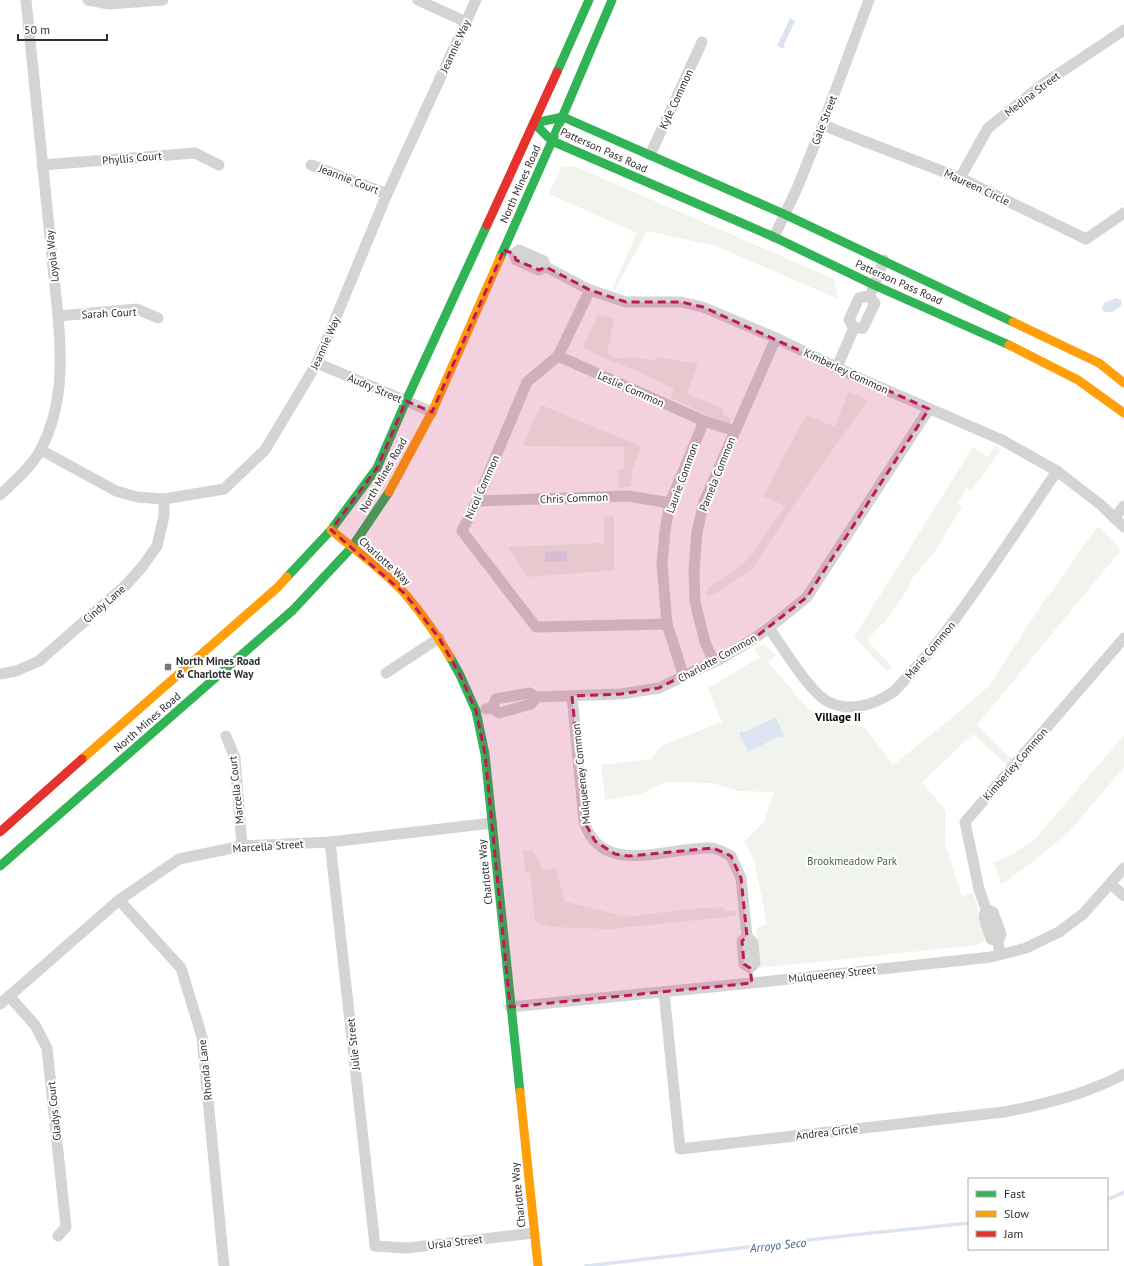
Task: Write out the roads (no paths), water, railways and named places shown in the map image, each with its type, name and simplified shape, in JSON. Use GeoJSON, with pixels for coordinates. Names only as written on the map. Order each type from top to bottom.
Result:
{"type":"FeatureCollection","features":[{"type":"Feature","properties":{"kind":"main road","name":"North Mines Road"},"geometry":{"type":"LineString","coordinates":[[0,832],[278,587],[331,530],[377,468],[406,401],[589,0]]}},
{"type":"Feature","properties":{"kind":"main road","name":"North Mines Road"},"geometry":{"type":"LineString","coordinates":[[0,866],[293,610],[352,547],[391,489],[432,412],[509,252],[552,141],[612,0]]}},
{"type":"Feature","properties":{"kind":"main road","name":"Patterson Pass Road"},"geometry":{"type":"LineString","coordinates":[[534,123],[563,116],[884,260],[1099,363],[1124,383]]}},
{"type":"Feature","properties":{"kind":"main road","name":"Patterson Pass Road"},"geometry":{"type":"LineString","coordinates":[[534,123],[552,141],[774,237],[874,285],[1024,351],[1078,380],[1124,413]]}},
{"type":"Feature","properties":{"kind":"main road","name":"Charlotte Way"},"geometry":{"type":"LineString","coordinates":[[331,530],[380,570],[405,594],[439,638],[460,675],[476,711],[485,754],[538,1266]]}},
{"type":"Feature","properties":{"kind":"street","name":"Loyola Way"},"geometry":{"type":"LineString","coordinates":[[0,494],[17,479],[41,450],[55,413],[60,384],[61,354],[58,316],[26,0]]}},
{"type":"Feature","properties":{"kind":"street"},"geometry":{"type":"LineString","coordinates":[[88,0],[109,4],[163,0]]}},
{"type":"Feature","properties":{"kind":"street"},"geometry":{"type":"LineString","coordinates":[[418,0],[466,22]]}},
{"type":"Feature","properties":{"kind":"street","name":"Jeannie Way"},"geometry":{"type":"LineString","coordinates":[[41,450],[116,491],[137,497],[164,499],[224,489],[266,450],[317,363],[387,194],[476,0]]}},
{"type":"Feature","properties":{"kind":"street","name":"Gale Street"},"geometry":{"type":"LineString","coordinates":[[774,237],[798,186],[823,124],[869,0]]}},
{"type":"Feature","properties":{"kind":"street","name":"Medina Street"},"geometry":{"type":"LineString","coordinates":[[960,178],[988,128],[1043,84],[1124,30]]}},
{"type":"Feature","properties":{"kind":"street","name":"Kyle Common"},"geometry":{"type":"LineString","coordinates":[[650,155],[702,42]]}},
{"type":"Feature","properties":{"kind":"street","name":"Maureen Circle"},"geometry":{"type":"LineString","coordinates":[[823,124],[960,178],[1086,239],[1124,213]]}},
{"type":"Feature","properties":{"kind":"street","name":"Phyllis Court"},"geometry":{"type":"LineString","coordinates":[[42,165],[196,153],[219,165]]}},
{"type":"Feature","properties":{"kind":"street","name":"Jeannie Court"},"geometry":{"type":"LineString","coordinates":[[311,165],[387,194]]}},
{"type":"Feature","properties":{"kind":"street","name":"Kimberley Common"},"geometry":{"type":"LineString","coordinates":[[509,252],[519,250],[544,261],[546,267],[590,290],[626,302],[682,302],[703,306],[776,338],[929,409],[1002,440],[1057,471],[1101,505],[1124,528]]}},
{"type":"Feature","properties":{"kind":"street"},"geometry":{"type":"LineString","coordinates":[[869,296],[884,260]]}},
{"type":"Feature","properties":{"kind":"street","name":"Nicol Common"},"geometry":{"type":"LineString","coordinates":[[590,290],[558,356],[527,382],[477,501],[462,531],[536,627],[667,624]]}},
{"type":"Feature","properties":{"kind":"street"},"geometry":{"type":"LineString","coordinates":[[854,328],[863,328],[875,303],[869,296]]}},
{"type":"Feature","properties":{"kind":"street"},"geometry":{"type":"LineString","coordinates":[[854,328],[849,320],[859,298],[869,296]]}},
{"type":"Feature","properties":{"kind":"street","name":"Sarah Court"},"geometry":{"type":"LineString","coordinates":[[58,316],[137,309],[158,318]]}},
{"type":"Feature","properties":{"kind":"street"},"geometry":{"type":"LineString","coordinates":[[837,367],[854,328]]}},
{"type":"Feature","properties":{"kind":"street","name":"Pamela Common"},"geometry":{"type":"LineString","coordinates":[[714,662],[705,642],[695,602],[694,570],[697,532],[704,502],[776,338]]}},
{"type":"Feature","properties":{"kind":"street","name":"Leslie Common"},"geometry":{"type":"LineString","coordinates":[[558,356],[704,421],[735,431]]}},
{"type":"Feature","properties":{"kind":"street","name":"Audry Street"},"geometry":{"type":"LineString","coordinates":[[317,363],[432,412]]}},
{"type":"Feature","properties":{"kind":"street","name":"Charlotte Common"},"geometry":{"type":"LineString","coordinates":[[476,711],[492,708],[496,700],[529,693],[537,697],[572,696],[621,694],[659,688],[714,662],[752,640],[807,597],[929,409]]}},
{"type":"Feature","properties":{"kind":"street","name":"Laurie Common"},"geometry":{"type":"LineString","coordinates":[[684,676],[667,624],[662,564],[665,530],[670,503],[704,421]]}},
{"type":"Feature","properties":{"kind":"street","name":"Marie Common"},"geometry":{"type":"LineString","coordinates":[[769,628],[809,684],[827,701],[838,705],[851,707],[878,701],[894,691],[930,653],[976,591],[1057,471]]}},
{"type":"Feature","properties":{"kind":"street","name":"Chris Common"},"geometry":{"type":"LineString","coordinates":[[477,501],[628,496],[670,503]]}},
{"type":"Feature","properties":{"kind":"street","name":"Cindy Lane"},"geometry":{"type":"LineString","coordinates":[[0,674],[16,671],[39,661],[126,585],[142,567],[157,546],[164,516],[164,499]]}},
{"type":"Feature","properties":{"kind":"street"},"geometry":{"type":"LineString","coordinates":[[1114,518],[1124,506]]}},
{"type":"Feature","properties":{"kind":"street"},"geometry":{"type":"LineString","coordinates":[[386,672],[439,638]]}},
{"type":"Feature","properties":{"kind":"street","name":"Kimberley Common"},"geometry":{"type":"LineString","coordinates":[[1000,955],[998,941],[1001,934],[993,912],[986,909],[979,889],[965,822],[1124,638]]}},
{"type":"Feature","properties":{"kind":"street","name":"Mulqueeney Common"},"geometry":{"type":"LineString","coordinates":[[572,696],[584,821],[587,830],[595,841],[604,849],[615,854],[629,856],[712,848],[731,856],[741,878],[747,936],[752,943],[755,962],[750,968],[752,983]]}},
{"type":"Feature","properties":{"kind":"street","name":"Marcella Court"},"geometry":{"type":"LineString","coordinates":[[226,736],[235,758],[242,846]]}},
{"type":"Feature","properties":{"kind":"street","name":"Marcella Street"},"geometry":{"type":"LineString","coordinates":[[0,1004],[119,900],[179,859],[242,846],[330,842],[492,823]]}},
{"type":"Feature","properties":{"kind":"street","name":"Julie Street"},"geometry":{"type":"LineString","coordinates":[[330,842],[375,1246]]}},
{"type":"Feature","properties":{"kind":"street","name":"Mulqueeney Street"},"geometry":{"type":"LineString","coordinates":[[510,1007],[752,983],[1000,955],[1026,948],[1059,932],[1083,914],[1124,868]]}},
{"type":"Feature","properties":{"kind":"street"},"geometry":{"type":"LineString","coordinates":[[1110,884],[1124,896]]}},
{"type":"Feature","properties":{"kind":"street","name":"Rhonda Lane"},"geometry":{"type":"LineString","coordinates":[[119,900],[181,968],[202,1037],[224,1266]]}},
{"type":"Feature","properties":{"kind":"street","name":"Andrea Circle"},"geometry":{"type":"LineString","coordinates":[[664,992],[680,1149],[1004,1112],[1040,1105],[1073,1096],[1124,1074]]}},
{"type":"Feature","properties":{"kind":"street","name":"Gladys Court"},"geometry":{"type":"LineString","coordinates":[[8,996],[35,1025],[47,1048],[66,1227],[58,1236]]}},
{"type":"Feature","properties":{"kind":"street","name":"Ursla Street"},"geometry":{"type":"LineString","coordinates":[[375,1246],[407,1248],[534,1233]]}},
{"type":"Feature","properties":{"kind":"waterway","name":"Arroyo Seco"},"geometry":{"type":"LineString","coordinates":[[1108,1200],[1124,1192]]}},
{"type":"Feature","properties":{"kind":"waterway","name":"Arroyo Seco"},"geometry":{"type":"LineString","coordinates":[[586,1266],[968,1223]]}},
{"type":"Feature","properties":{"kind":"place","name":"North Mines Road & Charlotte Way"},"geometry":{"type":"Point","coordinates":[168,667]}},
{"type":"Feature","properties":{"kind":"district","name":"Village II"},"geometry":{"type":"Point","coordinates":[838,716]}},
{"type":"Feature","properties":{"kind":"park label","name":"Brookmeadow Park"},"geometry":{"type":"Point","coordinates":[852,861]}}]}
